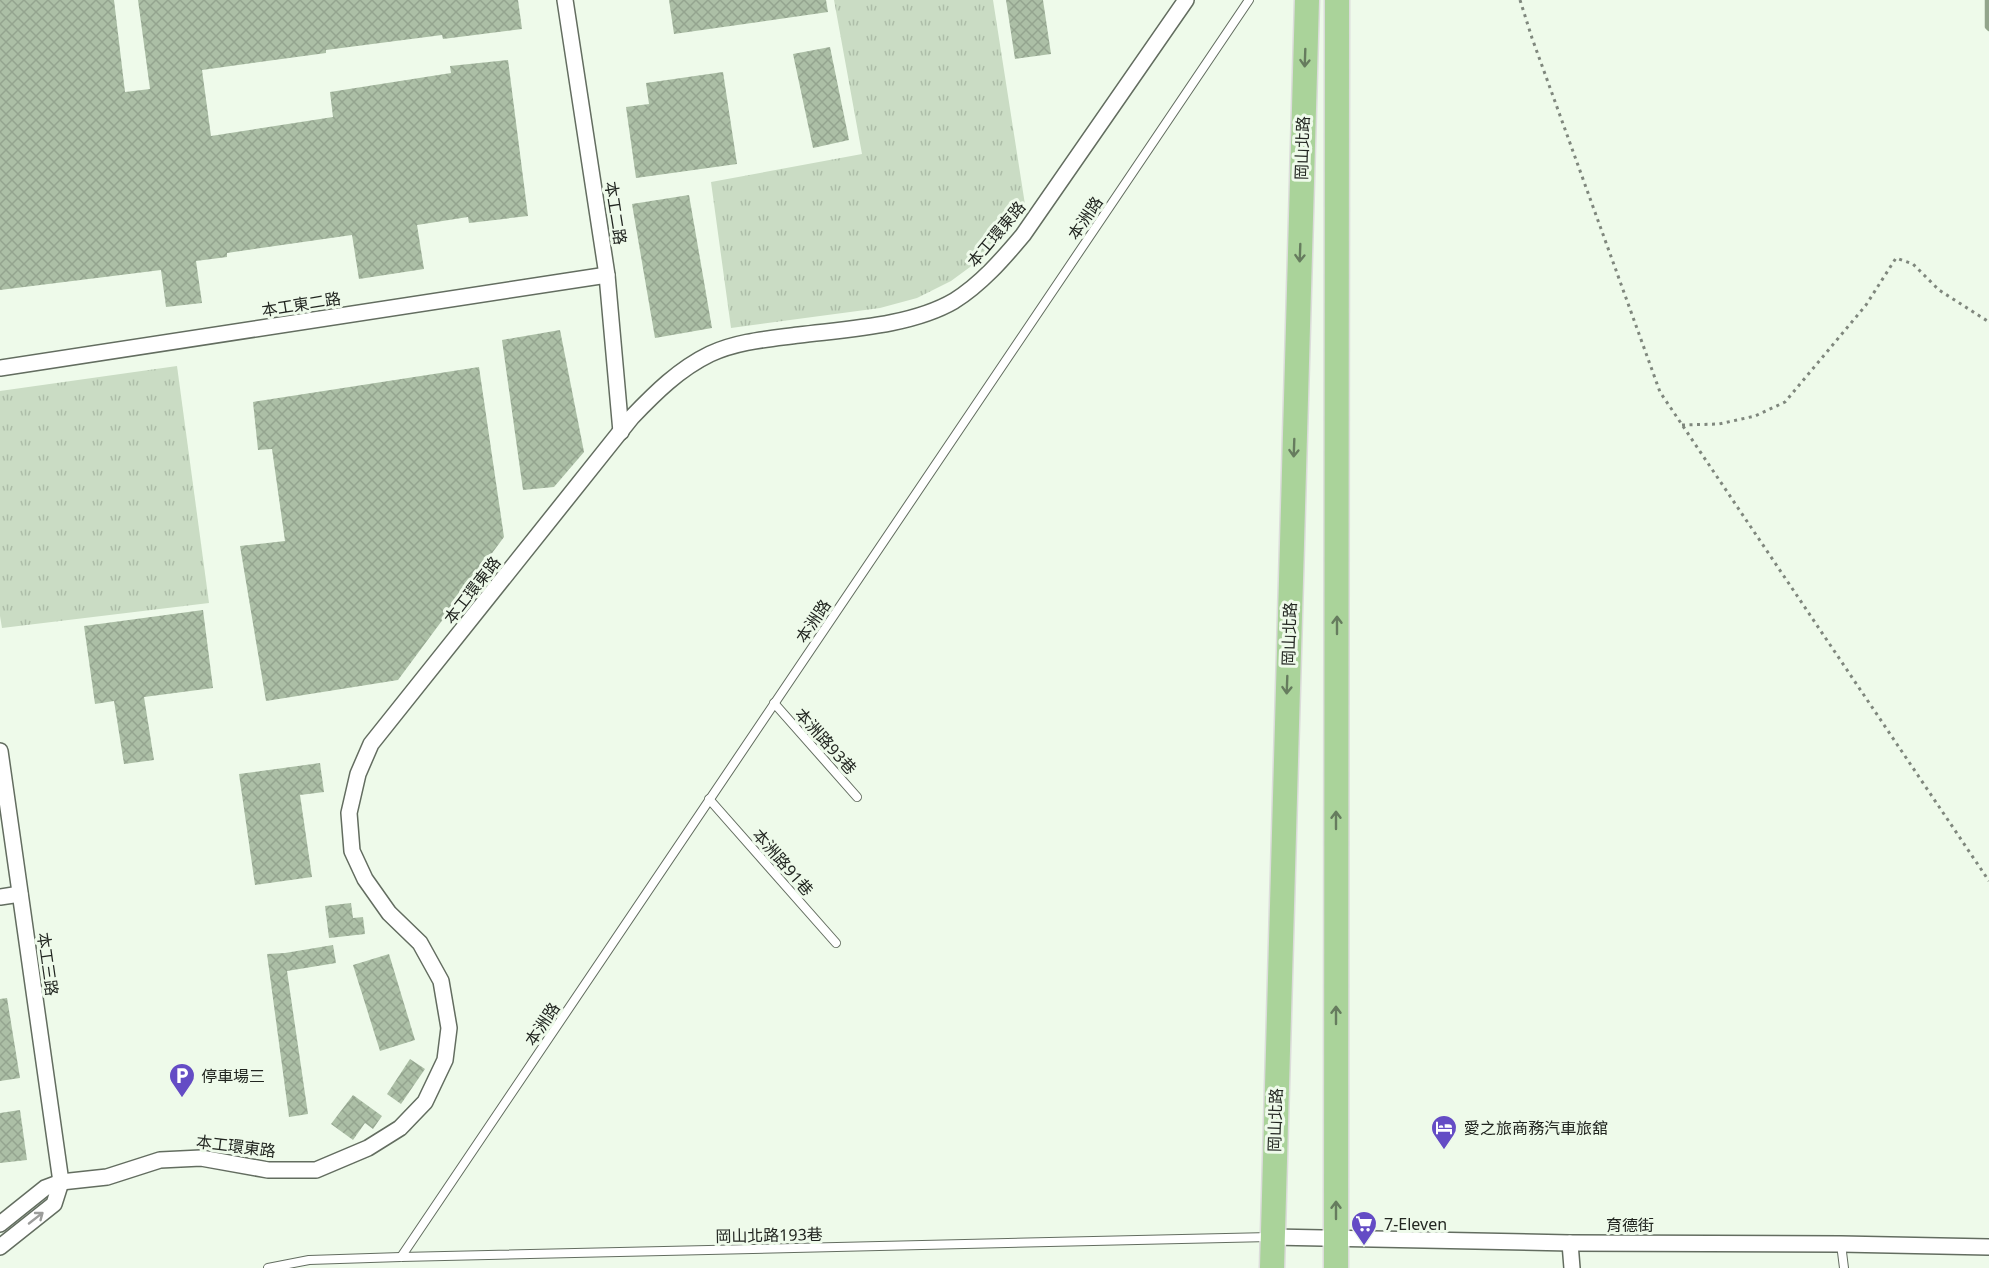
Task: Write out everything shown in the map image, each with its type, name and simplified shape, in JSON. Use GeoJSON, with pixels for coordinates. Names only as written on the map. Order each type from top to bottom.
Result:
{"type":"FeatureCollection","features":[{"type":"Feature","properties":{"kind":"main road","name":"岡山北路"},"geometry":{"type":"LineString","coordinates":[[1272,1268],[1307,0]]}},
{"type":"Feature","properties":{"kind":"main road","name":"岡山北路"},"geometry":{"type":"LineString","coordinates":[[1336,1268],[1337,0]]}},
{"type":"Feature","properties":{"kind":"street","name":"本工二路"},"geometry":{"type":"LineString","coordinates":[[565,0],[607,275],[621,432]]}},
{"type":"Feature","properties":{"kind":"street","name":"本工環東路"},"geometry":{"type":"LineString","coordinates":[[0,1224],[45,1188],[61,1182],[107,1177],[160,1160],[201,1158],[268,1170],[316,1170],[376,1143],[400,1128],[425,1102],[446,1060],[449,1028],[441,981],[420,943],[389,913],[365,879],[352,851],[349,813],[358,774],[371,744],[632,417],[682,370],[710,354],[744,343],[886,324],[952,302],[977,284],[1001,262],[1023,235],[1186,0]]}},
{"type":"Feature","properties":{"kind":"street","name":"本工東二路"},"geometry":{"type":"LineString","coordinates":[[0,368],[607,275]]}},
{"type":"Feature","properties":{"kind":"street","name":"本工三路"},"geometry":{"type":"LineString","coordinates":[[0,751],[61,1182]]}},
{"type":"Feature","properties":{"kind":"street"},"geometry":{"type":"LineString","coordinates":[[0,897],[20,894]]}},
{"type":"Feature","properties":{"kind":"street"},"geometry":{"type":"LineString","coordinates":[[0,1246],[54,1204],[61,1182]]}},
{"type":"Feature","properties":{"kind":"street","name":"育德街"},"geometry":{"type":"LineString","coordinates":[[1272,1237],[1570,1243],[1989,1247]]}},
{"type":"Feature","properties":{"kind":"street"},"geometry":{"type":"LineString","coordinates":[[1570,1243],[1572,1268]]}},
{"type":"Feature","properties":{"kind":"lane","name":"本洲路"},"geometry":{"type":"LineString","coordinates":[[401,1257],[1249,0]]}},
{"type":"Feature","properties":{"kind":"lane","name":"本洲路93巷"},"geometry":{"type":"LineString","coordinates":[[774,703],[857,797]]}},
{"type":"Feature","properties":{"kind":"lane","name":"本洲路91巷"},"geometry":{"type":"LineString","coordinates":[[709,800],[836,943]]}},
{"type":"Feature","properties":{"kind":"lane","name":"岡山北路193巷"},"geometry":{"type":"LineString","coordinates":[[267,1268],[309,1260],[401,1257],[1272,1237]]}},
{"type":"Feature","properties":{"kind":"lane"},"geometry":{"type":"LineString","coordinates":[[1841,1244],[1844,1268]]}},
{"type":"Feature","properties":{"kind":"path"},"geometry":{"type":"LineString","coordinates":[[1520,0],[1660,392],[1989,881]]}},
{"type":"Feature","properties":{"kind":"path"},"geometry":{"type":"LineString","coordinates":[[1682,424],[1719,424],[1755,416],[1785,402],[1866,305],[1896,258],[1913,264],[1939,290],[1989,322]]}},
{"type":"Feature","properties":{"kind":"green space"},"geometry":{"type":"Polygon","coordinates":[[[834,0],[993,0],[1026,211],[985,256],[951,281],[917,298],[880,308],[731,328],[711,182],[862,154],[834,0]]]}},
{"type":"Feature","properties":{"kind":"green space"},"geometry":{"type":"Polygon","coordinates":[[[177,366],[209,603],[2,628],[0,616],[0,391],[177,366]]]}},
{"type":"Feature","properties":{"kind":"building"},"geometry":{"type":"Polygon","coordinates":[[[0,0],[114,0],[125,92],[150,89],[138,0],[518,0],[522,29],[443,39],[442,35],[326,50],[326,53],[202,70],[211,136],[333,117],[330,92],[451,73],[450,66],[508,60],[528,216],[469,223],[468,217],[417,225],[424,269],[359,279],[352,235],[227,253],[227,257],[196,261],[202,303],[166,307],[161,270],[0,290],[0,0]]]}},
{"type":"Feature","properties":{"kind":"building"},"geometry":{"type":"Polygon","coordinates":[[[669,0],[826,0],[828,12],[674,34],[669,0]]]}},
{"type":"Feature","properties":{"kind":"building"},"geometry":{"type":"Polygon","coordinates":[[[1006,0],[1043,0],[1051,54],[1015,59],[1006,0]]]}},
{"type":"Feature","properties":{"kind":"building"},"geometry":{"type":"Polygon","coordinates":[[[830,47],[849,140],[813,148],[793,54],[830,47]]]}},
{"type":"Feature","properties":{"kind":"building"},"geometry":{"type":"Polygon","coordinates":[[[723,72],[737,164],[636,178],[626,107],[649,104],[646,83],[723,72]]]}},
{"type":"Feature","properties":{"kind":"building"},"geometry":{"type":"Polygon","coordinates":[[[689,195],[712,328],[655,338],[632,204],[689,195]]]}},
{"type":"Feature","properties":{"kind":"building"},"geometry":{"type":"Polygon","coordinates":[[[560,330],[584,452],[554,487],[523,490],[502,340],[560,330]]]}},
{"type":"Feature","properties":{"kind":"building"},"geometry":{"type":"Polygon","coordinates":[[[479,367],[504,537],[398,680],[266,701],[240,546],[285,541],[272,449],[258,450],[253,402],[479,367]]]}},
{"type":"Feature","properties":{"kind":"building"},"geometry":{"type":"Polygon","coordinates":[[[203,610],[213,688],[144,697],[154,760],[124,764],[114,701],[95,704],[84,626],[203,610]]]}},
{"type":"Feature","properties":{"kind":"building"},"geometry":{"type":"Polygon","coordinates":[[[320,763],[324,792],[300,795],[312,877],[255,885],[239,774],[320,763]]]}},
{"type":"Feature","properties":{"kind":"building"},"geometry":{"type":"Polygon","coordinates":[[[351,903],[353,918],[363,917],[365,934],[329,938],[325,906],[351,903]]]}},
{"type":"Feature","properties":{"kind":"building"},"geometry":{"type":"Polygon","coordinates":[[[333,945],[336,963],[287,971],[308,1114],[289,1117],[267,954],[333,945]]]}},
{"type":"Feature","properties":{"kind":"building"},"geometry":{"type":"Polygon","coordinates":[[[389,954],[415,1040],[380,1051],[353,965],[389,954]]]}},
{"type":"Feature","properties":{"kind":"building"},"geometry":{"type":"Polygon","coordinates":[[[7,998],[20,1078],[0,1081],[0,999],[7,998]]]}},
{"type":"Feature","properties":{"kind":"building"},"geometry":{"type":"Polygon","coordinates":[[[410,1059],[425,1069],[401,1104],[387,1094],[410,1059]]]}},
{"type":"Feature","properties":{"kind":"building"},"geometry":{"type":"Polygon","coordinates":[[[353,1095],[382,1116],[373,1129],[365,1123],[353,1140],[331,1124],[353,1095]]]}},
{"type":"Feature","properties":{"kind":"building"},"geometry":{"type":"Polygon","coordinates":[[[20,1110],[27,1160],[0,1163],[0,1113],[20,1110]]]}},
{"type":"Feature","properties":{"kind":"waterway"},"geometry":{"type":"LineString","coordinates":[[1987,0],[1987,27],[1989,29]]}},
{"type":"Feature","properties":{"kind":"place","name":"停車場三"},"geometry":{"type":"Point","coordinates":[182,1099]}},
{"type":"Feature","properties":{"kind":"place","name":"愛之旅商務汽車旅舘"},"geometry":{"type":"Point","coordinates":[1444,1151]}},
{"type":"Feature","properties":{"kind":"place","name":"7-Eleven"},"geometry":{"type":"Point","coordinates":[1364,1247]}}]}
